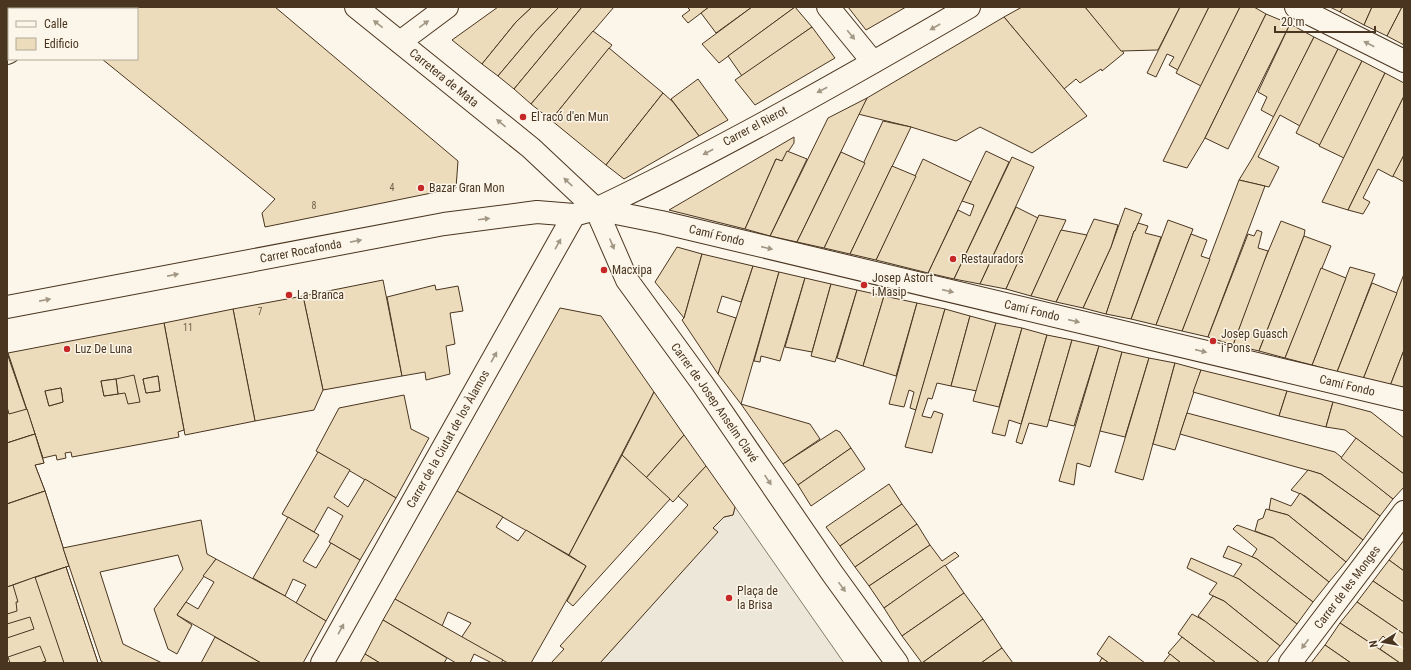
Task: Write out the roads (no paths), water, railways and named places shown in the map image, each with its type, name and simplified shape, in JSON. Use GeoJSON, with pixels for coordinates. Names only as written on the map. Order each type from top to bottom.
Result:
{"type":"FeatureCollection","features":[{"type":"Feature","properties":{"kind":"street","name":"Carretera de Mata"},"geometry":{"type":"LineString","coordinates":[[356,7],[531,148]]}},
{"type":"Feature","properties":{"kind":"street"},"geometry":{"type":"LineString","coordinates":[[400,42],[448,7]]}},
{"type":"Feature","properties":{"kind":"street"},"geometry":{"type":"LineString","coordinates":[[828,7],[873,62]]}},
{"type":"Feature","properties":{"kind":"street","name":"Carrer el Rierot"},"geometry":{"type":"LineString","coordinates":[[596,208],[655,181],[873,62],[969,7]]}},
{"type":"Feature","properties":{"kind":"street"},"geometry":{"type":"LineString","coordinates":[[1296,7],[1404,61]]}},
{"type":"Feature","properties":{"kind":"street","name":"Carrer de Josep Anselm Clavé"},"geometry":{"type":"LineString","coordinates":[[531,148],[596,208],[627,280],[702,383],[832,573],[897,663]]}},
{"type":"Feature","properties":{"kind":"street","name":"Carrer Rocafonda"},"geometry":{"type":"LineString","coordinates":[[7,307],[444,224],[537,212],[574,215],[596,208]]}},
{"type":"Feature","properties":{"kind":"street","name":"Camí Fondo"},"geometry":{"type":"LineString","coordinates":[[596,208],[661,222],[1404,399]]}},
{"type":"Feature","properties":{"kind":"street","name":"Carrer de la Ciutat de los Àlamos"},"geometry":{"type":"LineString","coordinates":[[322,663],[574,215]]}},
{"type":"Feature","properties":{"kind":"street","name":"Carrer de les Monges"},"geometry":{"type":"LineString","coordinates":[[1290,663],[1404,512]]}},
{"type":"Feature","properties":{"kind":"place","name":"El racó d'en Mun"},"geometry":{"type":"Point","coordinates":[523,117]}},
{"type":"Feature","properties":{"kind":"place","name":"Bazar Gran Mon"},"geometry":{"type":"Point","coordinates":[421,188]}},
{"type":"Feature","properties":{"kind":"place","name":"Restauradors"},"geometry":{"type":"Point","coordinates":[953,259]}},
{"type":"Feature","properties":{"kind":"place","name":"Macxipa"},"geometry":{"type":"Point","coordinates":[604,270]}},
{"type":"Feature","properties":{"kind":"place","name":"Josep Astort i Masip"},"geometry":{"type":"Point","coordinates":[864,285]}},
{"type":"Feature","properties":{"kind":"place","name":"La Branca"},"geometry":{"type":"Point","coordinates":[289,295]}},
{"type":"Feature","properties":{"kind":"place","name":"Josep Guasch i Pons"},"geometry":{"type":"Point","coordinates":[1213,341]}},
{"type":"Feature","properties":{"kind":"place","name":"Luz De Luna"},"geometry":{"type":"Point","coordinates":[67,349]}},
{"type":"Feature","properties":{"kind":"place","name":"Plaça de la Brisa"},"geometry":{"type":"Point","coordinates":[729,598]}}]}
